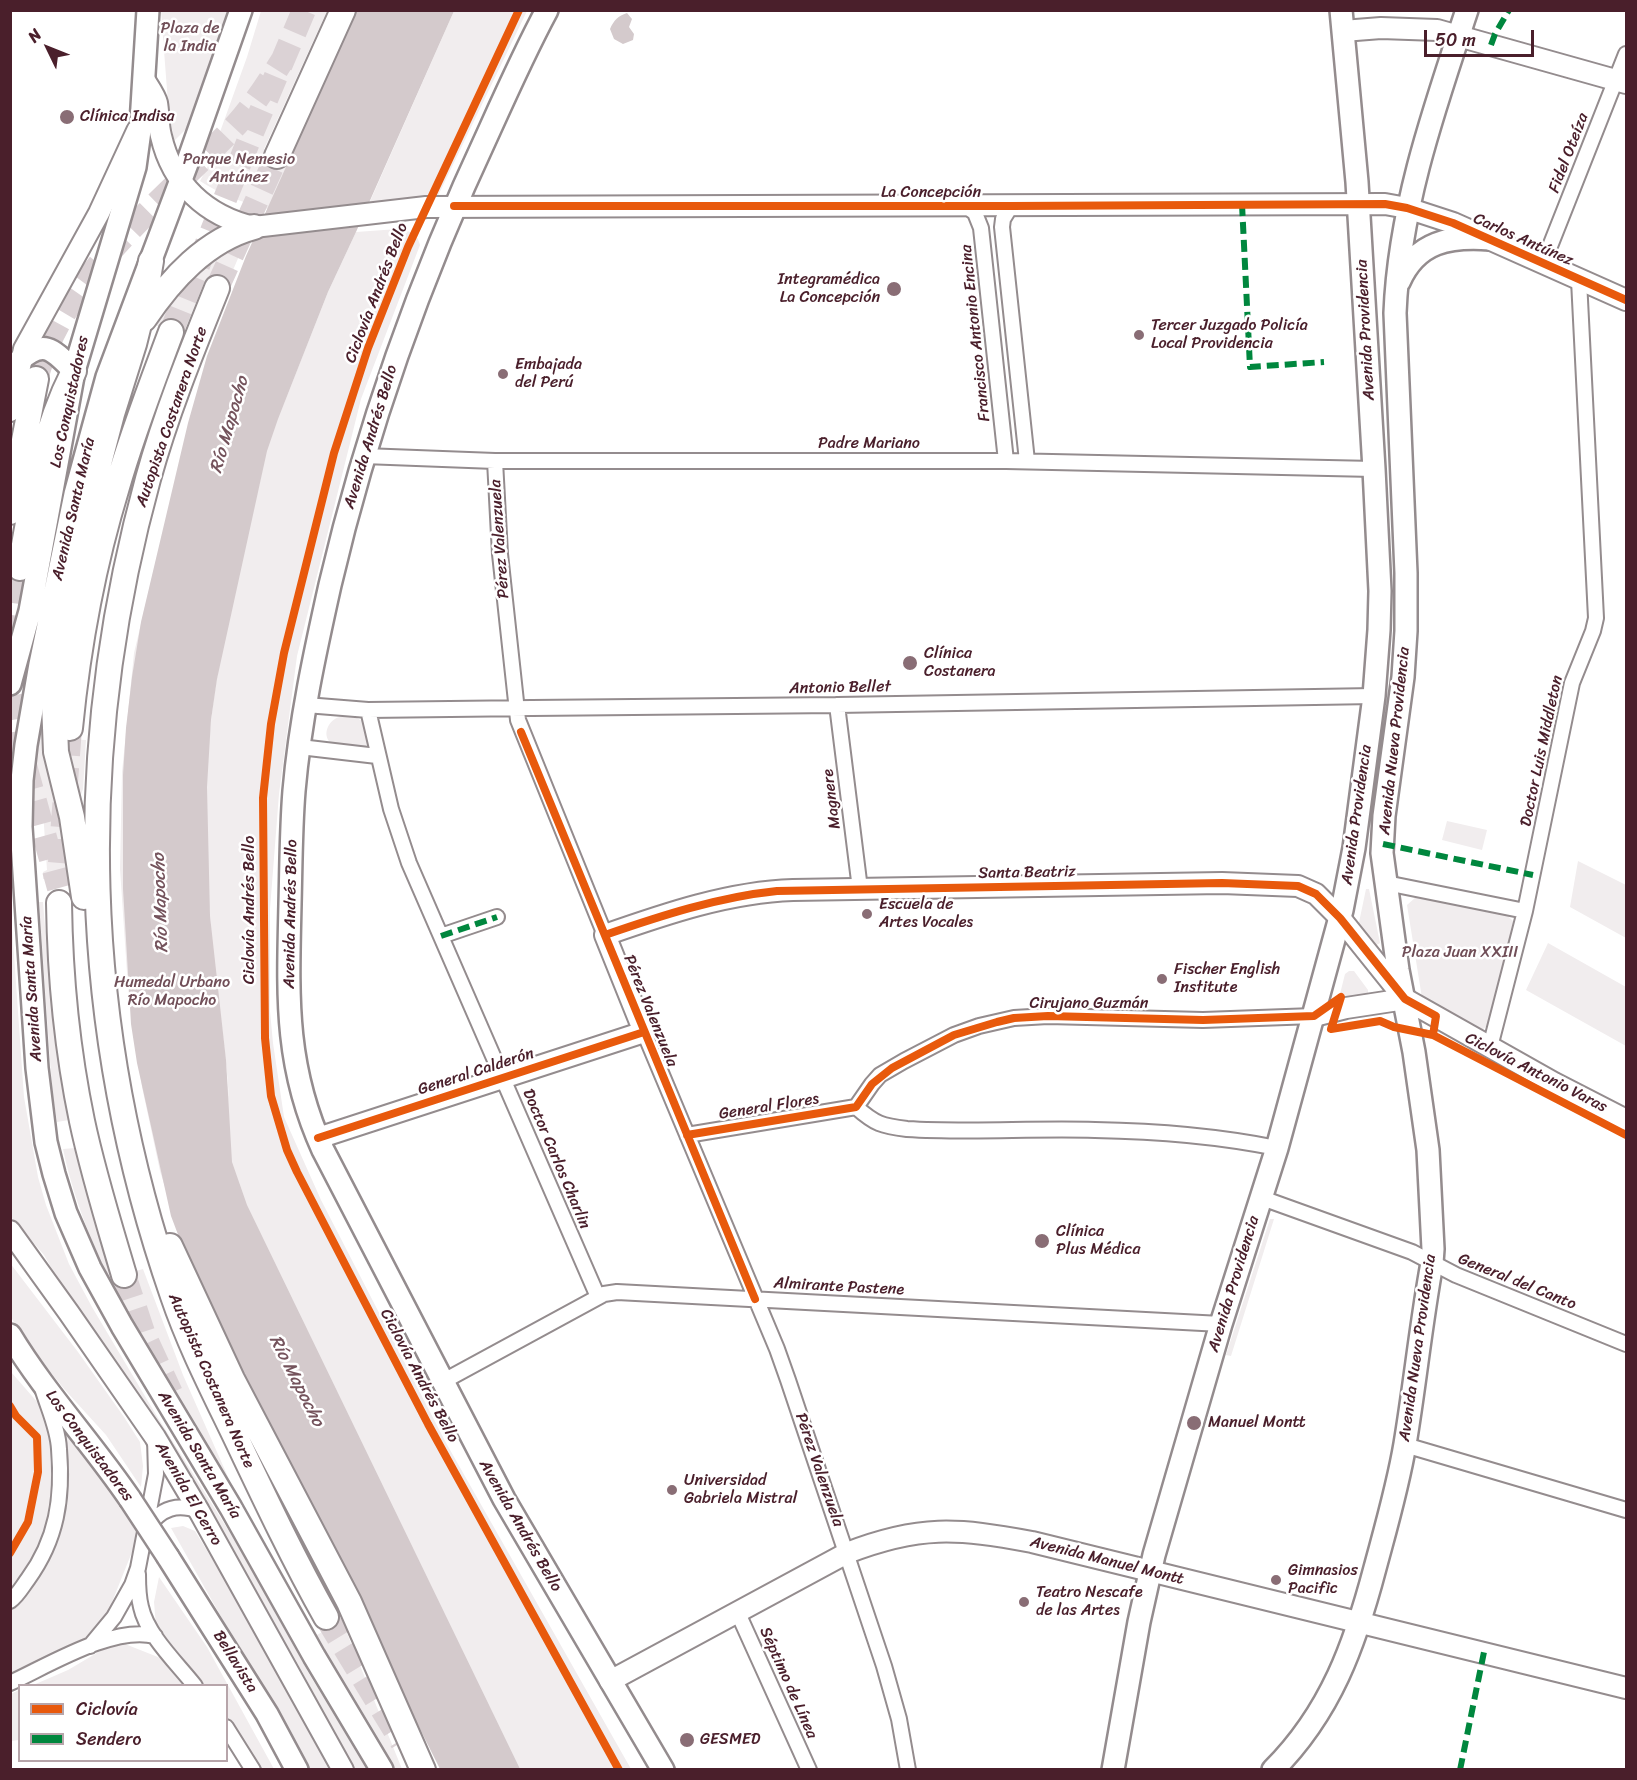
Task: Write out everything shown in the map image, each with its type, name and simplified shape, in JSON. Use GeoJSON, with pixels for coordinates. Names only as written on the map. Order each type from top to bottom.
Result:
{"type":"FeatureCollection","features":[{"type":"Feature","properties":{"kind":"highway"},"geometry":{"type":"LineString","coordinates":[[277,156],[343,10]]}},
{"type":"Feature","properties":{"kind":"highway"},"geometry":{"type":"LineString","coordinates":[[138,329],[169,287],[207,248],[236,232],[255,227]]}},
{"type":"Feature","properties":{"kind":"highway"},"geometry":{"type":"LineString","coordinates":[[105,996],[88,919],[72,817],[56,752],[53,711],[91,494],[138,329],[151,261]]}},
{"type":"Feature","properties":{"kind":"highway","name":"Autopista Costanera Norte"},"geometry":{"type":"LineString","coordinates":[[217,288],[178,388],[149,475],[123,583],[107,678],[99,760],[96,858],[105,996],[114,1065],[134,1165],[160,1259],[186,1332],[284,1539],[326,1617]]}},
{"type":"Feature","properties":{"kind":"highway","name":"Autopista Costanera Norte"},"geometry":{"type":"LineString","coordinates":[[70,728],[80,650],[106,526],[146,398],[171,332]]}},
{"type":"Feature","properties":{"kind":"highway"},"geometry":{"type":"LineString","coordinates":[[20,568],[40,458],[55,414],[75,371]]}},
{"type":"Feature","properties":{"kind":"highway"},"geometry":{"type":"LineString","coordinates":[[10,512],[36,380]]}},
{"type":"Feature","properties":{"kind":"highway"},"geometry":{"type":"LineString","coordinates":[[59,903],[62,980],[71,1057],[82,1119],[124,1275]]}},
{"type":"Feature","properties":{"kind":"highway"},"geometry":{"type":"LineString","coordinates":[[134,1165],[211,1336],[333,1570],[423,1770]]}},
{"type":"Feature","properties":{"kind":"highway"},"geometry":{"type":"LineString","coordinates":[[382,1678],[405,1770]]}},
{"type":"Feature","properties":{"kind":"main road","name":"Los Conquistadores"},"geometry":{"type":"LineString","coordinates":[[10,684],[21,652],[30,611],[83,337],[135,167],[141,123],[148,10]]}},
{"type":"Feature","properties":{"kind":"main road","name":"Avenida Santa María"},"geometry":{"type":"LineString","coordinates":[[241,10],[107,377],[86,453],[52,603],[26,745],[21,799],[22,854],[37,1068],[46,1142],[66,1213],[80,1249],[102,1291],[382,1770]]}},
{"type":"Feature","properties":{"kind":"main road","name":"Avenida Andrés Bello"},"geometry":{"type":"LineString","coordinates":[[547,10],[454,206],[407,325],[364,456],[337,555],[306,705],[292,827],[289,1007],[291,1044],[309,1116],[318,1138],[442,1382],[504,1499],[663,1770]]}},
{"type":"Feature","properties":{"kind":"main road","name":"Avenida Nueva Providencia"},"geometry":{"type":"LineString","coordinates":[[1274,1770],[1303,1737],[1318,1713],[1337,1678],[1360,1623],[1396,1489],[1405,1445],[1432,1263],[1428,1150],[1405,999],[1398,970],[1383,853],[1384,816],[1407,631],[1395,336],[1396,294],[1407,208],[1467,10]]}},
{"type":"Feature","properties":{"kind":"main road","name":"Avenida Providencia"},"geometry":{"type":"LineString","coordinates":[[1113,1770],[1150,1571],[1221,1324],[1277,1148],[1340,918],[1354,849],[1374,696],[1379,643],[1380,591],[1359,203],[1342,21]]}},
{"type":"Feature","properties":{"kind":"main road"},"geometry":{"type":"LineString","coordinates":[[1396,294],[1407,267],[1428,247],[1458,237],[1490,239]]}},
{"type":"Feature","properties":{"kind":"main road"},"geometry":{"type":"LineString","coordinates":[[15,362],[33,350],[46,348],[56,353],[75,371]]}},
{"type":"Feature","properties":{"kind":"main road","name":"Los Conquistadores"},"geometry":{"type":"LineString","coordinates":[[14,1342],[40,1381],[106,1465],[168,1557]]}},
{"type":"Feature","properties":{"kind":"main road","name":"Bellavista"},"geometry":{"type":"LineString","coordinates":[[168,1557],[267,1714],[297,1770]]}},
{"type":"Feature","properties":{"kind":"street"},"geometry":{"type":"LineString","coordinates":[[1342,21],[1437,30],[1621,81]]}},
{"type":"Feature","properties":{"kind":"street","name":"Fidel Oteíza"},"geometry":{"type":"LineString","coordinates":[[1544,264],[1621,81],[1626,54]]}},
{"type":"Feature","properties":{"kind":"street"},"geometry":{"type":"LineString","coordinates":[[144,79],[157,101],[160,135],[171,166],[180,181],[195,198],[212,211],[238,223],[255,227]]}},
{"type":"Feature","properties":{"kind":"street","name":"Los Conquistadores"},"geometry":{"type":"LineString","coordinates":[[10,411],[15,362],[64,279],[99,213],[141,123]]}},
{"type":"Feature","properties":{"kind":"street","name":"La Concepción"},"geometry":{"type":"LineString","coordinates":[[255,227],[426,207],[454,206],[1011,206],[1359,203],[1407,208]]}},
{"type":"Feature","properties":{"kind":"street","name":"Francisco Antonio Encina"},"geometry":{"type":"LineString","coordinates":[[966,206],[975,213],[979,220],[1006,461]]}},
{"type":"Feature","properties":{"kind":"street"},"geometry":{"type":"LineString","coordinates":[[1011,206],[1003,219],[1004,249],[1027,461]]}},
{"type":"Feature","properties":{"kind":"street","name":"Carlos Antúnez"},"geometry":{"type":"LineString","coordinates":[[1407,208],[1453,223],[1626,300]]}},
{"type":"Feature","properties":{"kind":"street"},"geometry":{"type":"LineString","coordinates":[[984,252],[985,247],[993,241],[1002,244],[1004,249]]}},
{"type":"Feature","properties":{"kind":"street","name":"Doctor Luis Middleton"},"geometry":{"type":"LineString","coordinates":[[1491,1047],[1526,911],[1572,683],[1596,618],[1579,280]]}},
{"type":"Feature","properties":{"kind":"street","name":"Padre Mariano"},"geometry":{"type":"LineString","coordinates":[[364,456],[495,461],[1027,461],[1374,469]]}},
{"type":"Feature","properties":{"kind":"street","name":"Pérez Valenzuela"},"geometry":{"type":"LineString","coordinates":[[495,461],[500,554],[515,708],[521,732],[781,1359],[891,1688],[908,1770]]}},
{"type":"Feature","properties":{"kind":"street","name":"Antonio Bellet"},"geometry":{"type":"LineString","coordinates":[[306,705],[368,710],[1374,696]]}},
{"type":"Feature","properties":{"kind":"street","name":"Magnere"},"geometry":{"type":"LineString","coordinates":[[837,705],[860,889]]}},
{"type":"Feature","properties":{"kind":"street","name":"Doctor Carlos Charlin"},"geometry":{"type":"LineString","coordinates":[[368,710],[377,756],[400,839],[598,1297]]}},
{"type":"Feature","properties":{"kind":"street"},"geometry":{"type":"LineString","coordinates":[[300,747],[377,756]]}},
{"type":"Feature","properties":{"kind":"street","name":"Santa Beatriz"},"geometry":{"type":"LineString","coordinates":[[605,935],[692,908],[760,892],[1222,883],[1298,886],[1311,890],[1340,918],[1405,999]]}},
{"type":"Feature","properties":{"kind":"street"},"geometry":{"type":"LineString","coordinates":[[1386,883],[1526,911]]}},
{"type":"Feature","properties":{"kind":"street"},"geometry":{"type":"LineString","coordinates":[[441,936],[497,917]]}},
{"type":"Feature","properties":{"kind":"street"},"geometry":{"type":"LineString","coordinates":[[1314,1016],[1346,1008],[1405,999],[1626,1120]]}},
{"type":"Feature","properties":{"kind":"street","name":"Cirujano Guzmán"},"geometry":{"type":"LineString","coordinates":[[856,1107],[872,1084],[904,1061],[954,1035],[979,1026],[1014,1018],[1048,1016],[1203,1020],[1314,1016]]}},
{"type":"Feature","properties":{"kind":"street","name":"General Calderón"},"geometry":{"type":"LineString","coordinates":[[318,1138],[644,1032]]}},
{"type":"Feature","properties":{"kind":"street"},"geometry":{"type":"LineString","coordinates":[[856,1107],[871,1120],[885,1126],[907,1129],[1095,1130],[1185,1134],[1233,1139],[1277,1148]]}},
{"type":"Feature","properties":{"kind":"street","name":"General Flores"},"geometry":{"type":"LineString","coordinates":[[687,1135],[856,1107]]}},
{"type":"Feature","properties":{"kind":"street","name":"General del Canto"},"geometry":{"type":"LineString","coordinates":[[1262,1198],[1412,1252],[1456,1275],[1626,1344]]}},
{"type":"Feature","properties":{"kind":"street","name":"Avenida El Cerro"},"geometry":{"type":"LineString","coordinates":[[10,1232],[69,1312],[155,1437],[343,1770]]}},
{"type":"Feature","properties":{"kind":"street","name":"Almirante Pastene"},"geometry":{"type":"LineString","coordinates":[[442,1382],[598,1297],[617,1292],[1221,1324]]}},
{"type":"Feature","properties":{"kind":"street"},"geometry":{"type":"LineString","coordinates":[[10,1601],[17,1595],[43,1558],[54,1527],[60,1495],[59,1447],[40,1381]]}},
{"type":"Feature","properties":{"kind":"street"},"geometry":{"type":"LineString","coordinates":[[90,1646],[114,1617],[132,1585],[138,1568],[156,1474],[155,1437]]}},
{"type":"Feature","properties":{"kind":"street"},"geometry":{"type":"LineString","coordinates":[[1405,1445],[1626,1510]]}},
{"type":"Feature","properties":{"kind":"street"},"geometry":{"type":"LineString","coordinates":[[146,1531],[159,1513],[168,1509],[187,1507],[198,1511]]}},
{"type":"Feature","properties":{"kind":"street","name":"Avenida Manuel Montt"},"geometry":{"type":"LineString","coordinates":[[610,1681],[847,1553],[906,1534],[960,1531],[1032,1542],[1626,1688]]}},
{"type":"Feature","properties":{"kind":"street"},"geometry":{"type":"LineString","coordinates":[[138,1568],[141,1609],[155,1636],[193,1684]]}},
{"type":"Feature","properties":{"kind":"street","name":"Séptimo de Línea"},"geometry":{"type":"LineString","coordinates":[[737,1611],[809,1770]]}},
{"type":"Feature","properties":{"kind":"street"},"geometry":{"type":"LineString","coordinates":[[10,1683],[101,1640],[138,1633],[155,1636]]}},
{"type":"Feature","properties":{"kind":"street"},"geometry":{"type":"LineString","coordinates":[[228,1729],[253,1770]]}},
{"type":"Feature","properties":{"kind":"green space","name":"Plaza de la India"},"geometry":{"type":"Polygon","coordinates":[[[161,11],[230,11],[187,128],[174,141],[168,103],[161,11]]]}},
{"type":"Feature","properties":{"kind":"green space","name":"Parque Nemesio Antúnez"},"geometry":{"type":"Polygon","coordinates":[[[261,11],[327,11],[264,149],[289,162],[268,209],[233,198],[200,181],[207,168],[247,57],[261,11]]]}},
{"type":"Feature","properties":{"kind":"green space"},"geometry":{"type":"Polygon","coordinates":[[[454,11],[527,11],[436,200],[368,206],[454,11]]]}},
{"type":"Feature","properties":{"kind":"green space"},"geometry":{"type":"Polygon","coordinates":[[[398,229],[415,235],[420,245],[361,399],[297,656],[279,794],[270,909],[270,1011],[284,1117],[321,1200],[445,1441],[631,1769],[447,1769],[283,1460],[187,1258],[160,1171],[142,1087],[128,988],[120,869],[122,772],[134,653],[184,444],[348,232],[281,411],[328,292],[356,232],[398,229]],[[264,464],[223,629],[206,749],[206,790],[212,717],[223,644],[264,464]],[[206,790],[206,835],[208,885],[206,790]],[[208,885],[208,913],[229,1098],[214,962],[208,885]]]}},
{"type":"Feature","properties":{"kind":"green space"},"geometry":{"type":"Polygon","coordinates":[[[242,249],[225,289],[204,282],[182,337],[153,324],[191,277],[215,259],[242,249]]]}},
{"type":"Feature","properties":{"kind":"green space"},"geometry":{"type":"Polygon","coordinates":[[[340,717],[355,717],[364,722],[369,742],[366,746],[343,747],[334,745],[328,740],[327,732],[330,724],[340,717]]]}},
{"type":"Feature","properties":{"kind":"green space"},"geometry":{"type":"Polygon","coordinates":[[[41,722],[45,757],[70,849],[64,873],[57,879],[43,879],[43,872],[47,870],[43,811],[40,805],[34,804],[32,796],[41,722]]]}},
{"type":"Feature","properties":{"kind":"green space"},"geometry":{"type":"Polygon","coordinates":[[[62,739],[86,740],[83,789],[77,806],[62,739]]]}},
{"type":"Feature","properties":{"kind":"green space"},"geometry":{"type":"Polygon","coordinates":[[[1447,821],[1487,830],[1482,850],[1442,840],[1447,821]]]}},
{"type":"Feature","properties":{"kind":"green space"},"geometry":{"type":"Polygon","coordinates":[[[1578,861],[1626,885],[1626,938],[1570,907],[1578,861]]]}},
{"type":"Feature","properties":{"kind":"green space"},"geometry":{"type":"Polygon","coordinates":[[[1366,889],[1369,889],[1380,943],[1376,945],[1367,942],[1357,932],[1366,889]]]}},
{"type":"Feature","properties":{"kind":"green space","name":"Plaza Juan XXIII"},"geometry":{"type":"Polygon","coordinates":[[[1416,897],[1508,916],[1515,923],[1490,1024],[1479,1032],[1422,998],[1407,905],[1416,897]]]}},
{"type":"Feature","properties":{"kind":"green space"},"geometry":{"type":"Polygon","coordinates":[[[10,898],[24,1097],[38,1177],[46,1205],[69,1264],[155,1413],[237,1544],[312,1679],[368,1769],[354,1769],[293,1655],[68,1297],[44,1255],[11,1217],[10,898]]]}},
{"type":"Feature","properties":{"kind":"green space"},"geometry":{"type":"Polygon","coordinates":[[[39,902],[43,902],[52,1015],[69,1120],[57,1122],[52,1089],[39,902]]]}},
{"type":"Feature","properties":{"kind":"green space"},"geometry":{"type":"Polygon","coordinates":[[[1548,943],[1626,987],[1626,1046],[1526,990],[1548,943]]]}},
{"type":"Feature","properties":{"kind":"green space"},"geometry":{"type":"Polygon","coordinates":[[[1354,971],[1368,990],[1368,995],[1344,1001],[1339,998],[1345,974],[1354,971]]]}},
{"type":"Feature","properties":{"kind":"green space"},"geometry":{"type":"Polygon","coordinates":[[[75,1148],[114,1277],[143,1269],[183,1375],[232,1486],[133,1324],[91,1239],[75,1194],[63,1149],[75,1148]]]}},
{"type":"Feature","properties":{"kind":"green space"},"geometry":{"type":"Polygon","coordinates":[[[1270,1219],[1274,1219],[1231,1356],[1226,1355],[1270,1219]]]}},
{"type":"Feature","properties":{"kind":"green space"},"geometry":{"type":"Polygon","coordinates":[[[10,1263],[78,1352],[140,1442],[143,1466],[141,1487],[106,1435],[24,1340],[11,1317],[10,1263]]]}},
{"type":"Feature","properties":{"kind":"green space"},"geometry":{"type":"Polygon","coordinates":[[[11,1372],[109,1484],[136,1525],[134,1547],[108,1612],[90,1634],[50,1665],[11,1686],[11,1372]]]}},
{"type":"Feature","properties":{"kind":"green space"},"geometry":{"type":"Polygon","coordinates":[[[183,1526],[195,1531],[231,1590],[282,1678],[330,1769],[307,1769],[171,1528],[183,1526]]]}},
{"type":"Feature","properties":{"kind":"green space"},"geometry":{"type":"Polygon","coordinates":[[[159,1577],[207,1647],[227,1684],[201,1684],[156,1626],[154,1602],[159,1577]]]}},
{"type":"Feature","properties":{"kind":"green space"},"geometry":{"type":"Polygon","coordinates":[[[342,1621],[402,1769],[393,1769],[315,1636],[342,1621]]]}},
{"type":"Feature","properties":{"kind":"green space"},"geometry":{"type":"Polygon","coordinates":[[[125,1644],[168,1661],[185,1684],[36,1684],[68,1670],[107,1647],[125,1644]]]}},
{"type":"Feature","properties":{"kind":"green space"},"geometry":{"type":"Polygon","coordinates":[[[228,1685],[274,1769],[258,1769],[228,1718],[228,1685]]]}},
{"type":"Feature","properties":{"kind":"green space"},"geometry":{"type":"Polygon","coordinates":[[[18,1690],[18,1740],[11,1741],[11,1694],[18,1690]]]}},
{"type":"Feature","properties":{"kind":"water","name":"Humedal Urbano Río Mapocho"},"geometry":{"type":"Polygon","coordinates":[[[356,11],[454,11],[328,292],[278,419],[267,451],[217,679],[211,720],[207,787],[210,916],[226,1060],[232,1162],[247,1205],[520,1769],[440,1769],[387,1656],[353,1588],[311,1514],[188,1261],[171,1216],[137,1063],[131,1024],[123,889],[123,775],[132,677],[141,622],[188,423],[207,356],[246,256],[356,11]]]}},
{"type":"Feature","properties":{"kind":"water"},"geometry":{"type":"Polygon","coordinates":[[[627,13],[632,19],[629,27],[634,34],[633,40],[623,44],[614,39],[610,29],[617,19],[627,13]]]}},
{"type":"Feature","properties":{"kind":"tunnel"},"geometry":{"type":"LineString","coordinates":[[171,332],[304,10]]}},
{"type":"Feature","properties":{"kind":"tunnel"},"geometry":{"type":"LineString","coordinates":[[36,379],[50,341],[69,305],[93,272],[149,211],[237,124],[255,102],[282,61]]}},
{"type":"Feature","properties":{"kind":"tunnel"},"geometry":{"type":"LineString","coordinates":[[217,288],[277,156]]}},
{"type":"Feature","properties":{"kind":"tunnel"},"geometry":{"type":"LineString","coordinates":[[10,639],[20,568]]}},
{"type":"Feature","properties":{"kind":"tunnel"},"geometry":{"type":"LineString","coordinates":[[10,696],[19,744],[59,888]]}},
{"type":"Feature","properties":{"kind":"tunnel"},"geometry":{"type":"LineString","coordinates":[[60,863],[70,728]]}},
{"type":"Feature","properties":{"kind":"tunnel"},"geometry":{"type":"LineString","coordinates":[[124,1275],[144,1335],[171,1393]]}},
{"type":"Feature","properties":{"kind":"tunnel"},"geometry":{"type":"LineString","coordinates":[[326,1617],[402,1742]]}},
{"type":"Feature","properties":{"kind":"marked path"},"geometry":{"type":"LineString","coordinates":[[1491,45],[1509,10]]}},
{"type":"Feature","properties":{"kind":"marked path"},"geometry":{"type":"LineString","coordinates":[[1242,204],[1250,367],[1324,362]]}},
{"type":"Feature","properties":{"kind":"marked path"},"geometry":{"type":"LineString","coordinates":[[1383,844],[1533,875]]}},
{"type":"Feature","properties":{"kind":"marked path"},"geometry":{"type":"LineString","coordinates":[[441,936],[497,917]]}},
{"type":"Feature","properties":{"kind":"marked path"},"geometry":{"type":"LineString","coordinates":[[1460,1770],[1484,1652]]}},
{"type":"Feature","properties":{"kind":"cycle path","name":"Ciclovía Andrés Bello"},"geometry":{"type":"LineString","coordinates":[[519,10],[408,247],[368,348],[334,453],[284,653],[271,724],[263,798],[265,1038],[271,1096],[287,1150],[297,1172],[428,1424],[619,1770]]}},
{"type":"Feature","properties":{"kind":"cycle path"},"geometry":{"type":"LineString","coordinates":[[454,206],[1385,204],[1407,208],[1453,223],[1626,300]]}},
{"type":"Feature","properties":{"kind":"cycle path"},"geometry":{"type":"LineString","coordinates":[[521,732],[755,1299]]}},
{"type":"Feature","properties":{"kind":"cycle path","name":"Ciclovía Antonio Varas"},"geometry":{"type":"LineString","coordinates":[[605,935],[668,914],[733,898],[777,891],[1222,883],[1298,886],[1316,894],[1340,918],[1405,999],[1436,1016],[1433,1035],[1626,1135]]}},
{"type":"Feature","properties":{"kind":"cycle path"},"geometry":{"type":"LineString","coordinates":[[687,1135],[856,1107],[872,1084],[892,1068],[954,1035],[1014,1018],[1048,1016],[1203,1020],[1314,1016],[1341,997],[1331,1029],[1380,1021],[1394,1027],[1433,1035]]}},
{"type":"Feature","properties":{"kind":"cycle path"},"geometry":{"type":"LineString","coordinates":[[318,1138],[644,1032]]}},
{"type":"Feature","properties":{"kind":"cycle path"},"geometry":{"type":"LineString","coordinates":[[10,1406],[16,1416],[37,1437],[38,1472],[28,1522],[10,1553]]}},
{"type":"Feature","properties":{"kind":"place","name":"Clínica Indisa"},"geometry":{"type":"Point","coordinates":[67,117]}},
{"type":"Feature","properties":{"kind":"place","name":"Integramédica La Concepción"},"geometry":{"type":"Point","coordinates":[894,289]}},
{"type":"Feature","properties":{"kind":"place","name":"Tercer Juzgado Policía Local Providencia"},"geometry":{"type":"Point","coordinates":[1139,335]}},
{"type":"Feature","properties":{"kind":"place","name":"Embajada del Perú"},"geometry":{"type":"Point","coordinates":[503,374]}},
{"type":"Feature","properties":{"kind":"place","name":"Clínica Costanera"},"geometry":{"type":"Point","coordinates":[910,663]}},
{"type":"Feature","properties":{"kind":"place","name":"Escuela de Artes Vocales"},"geometry":{"type":"Point","coordinates":[867,914]}},
{"type":"Feature","properties":{"kind":"place","name":"Fischer English Institute"},"geometry":{"type":"Point","coordinates":[1162,979]}},
{"type":"Feature","properties":{"kind":"place","name":"Clínica Plus Médica"},"geometry":{"type":"Point","coordinates":[1042,1241]}},
{"type":"Feature","properties":{"kind":"place","name":"Manuel Montt"},"geometry":{"type":"Point","coordinates":[1194,1423]}},
{"type":"Feature","properties":{"kind":"place","name":"Universidad Gabriela Mistral"},"geometry":{"type":"Point","coordinates":[672,1490]}},
{"type":"Feature","properties":{"kind":"place","name":"Gimnasios Pacific"},"geometry":{"type":"Point","coordinates":[1276,1580]}},
{"type":"Feature","properties":{"kind":"place","name":"Teatro Nescafe de las Artes"},"geometry":{"type":"Point","coordinates":[1024,1602]}},
{"type":"Feature","properties":{"kind":"place","name":"GESMED"},"geometry":{"type":"Point","coordinates":[687,1740]}},
{"type":"Feature","properties":{"kind":"water label","name":"Río Mapocho"},"geometry":{"type":"Point","coordinates":[230,425]}},
{"type":"Feature","properties":{"kind":"water label","name":"Río Mapocho"},"geometry":{"type":"Point","coordinates":[161,903]}},
{"type":"Feature","properties":{"kind":"water label","name":"Río Mapocho"},"geometry":{"type":"Point","coordinates":[296,1381]}}]}
